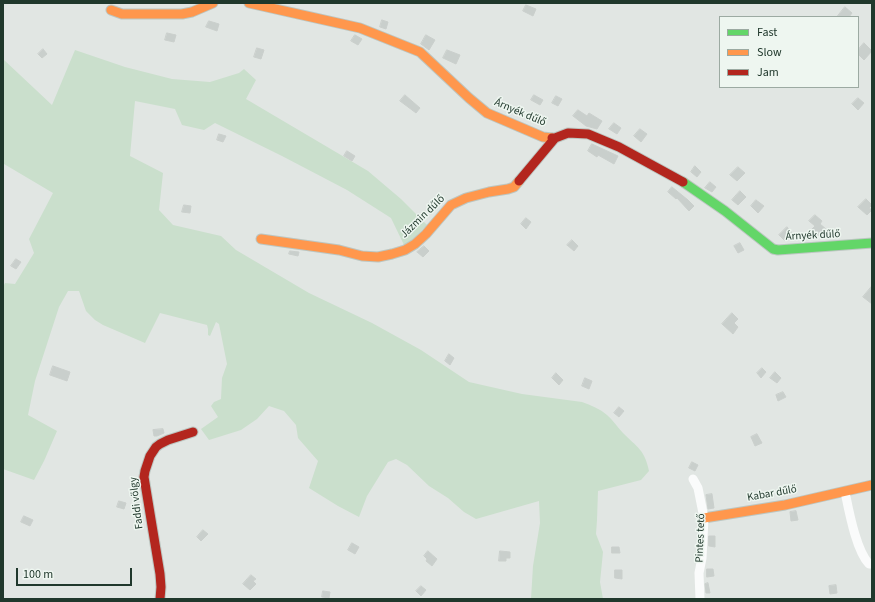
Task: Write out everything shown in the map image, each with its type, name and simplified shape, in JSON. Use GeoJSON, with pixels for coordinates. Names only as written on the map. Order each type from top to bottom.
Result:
{"type":"FeatureCollection","features":[{"type":"Feature","properties":{"kind":"street"},"geometry":{"type":"LineString","coordinates":[[111,10],[122,14],[182,14],[192,12],[213,3]]}},
{"type":"Feature","properties":{"kind":"street","name":"Árnyék dűlő"},"geometry":{"type":"LineString","coordinates":[[249,3],[360,28],[420,52],[487,113],[543,137],[555,138],[568,133],[588,134],[619,147],[683,182],[725,211],[773,249],[848,246],[872,243]]}},
{"type":"Feature","properties":{"kind":"street","name":"Jázmin dűlő"},"geometry":{"type":"LineString","coordinates":[[261,239],[339,250],[362,256],[378,256],[405,250],[415,244],[426,234],[451,205],[466,198],[514,187],[555,138]]}},
{"type":"Feature","properties":{"kind":"street","name":"Faddi völgy"},"geometry":{"type":"LineString","coordinates":[[160,599],[161,587],[144,477],[147,462],[152,450],[165,441],[192,432]]}},
{"type":"Feature","properties":{"kind":"street","name":"Pintes tető"},"geometry":{"type":"LineString","coordinates":[[693,479],[698,488],[704,518],[702,558],[699,573],[700,599]]}},
{"type":"Feature","properties":{"kind":"street","name":"Kabar dűlő"},"geometry":{"type":"LineString","coordinates":[[704,518],[785,505],[872,485]]}},
{"type":"Feature","properties":{"kind":"street"},"geometry":{"type":"LineString","coordinates":[[845,492],[849,515],[860,549],[866,561],[869,564],[872,564]]}},
{"type":"Feature","properties":{"kind":"green space"},"geometry":{"type":"Polygon","coordinates":[[[75,50],[125,67],[172,79],[210,82],[239,73],[244,69],[256,80],[246,99],[368,171],[401,199],[427,225],[405,247],[391,218],[347,190],[215,123],[204,130],[182,125],[175,109],[135,101],[130,156],[163,173],[159,210],[173,225],[221,236],[236,250],[309,293],[372,323],[421,350],[469,382],[522,394],[582,402],[595,407],[609,417],[643,453],[649,471],[641,480],[598,491],[596,534],[603,552],[600,582],[603,599],[531,599],[533,566],[540,523],[539,501],[476,519],[429,486],[407,465],[396,459],[388,462],[367,496],[359,517],[309,488],[318,461],[298,438],[296,425],[284,411],[269,406],[257,419],[241,430],[209,440],[201,429],[218,417],[211,406],[214,402],[221,399],[222,378],[227,364],[219,324],[216,322],[210,336],[208,335],[207,325],[160,313],[145,343],[95,320],[86,311],[79,291],[68,291],[59,307],[35,381],[28,415],[57,431],[34,480],[3,469],[3,287],[5,283],[15,284],[34,253],[29,239],[53,193],[4,164],[3,59],[52,105],[75,50]]]}},
{"type":"Feature","properties":{"kind":"building"},"geometry":{"type":"Polygon","coordinates":[[[526,5],[536,9],[533,16],[523,11],[526,5]]]}},
{"type":"Feature","properties":{"kind":"building"},"geometry":{"type":"Polygon","coordinates":[[[845,7],[852,13],[850,16],[838,16],[845,7]]]}},
{"type":"Feature","properties":{"kind":"building"},"geometry":{"type":"Polygon","coordinates":[[[382,20],[388,22],[386,29],[380,27],[382,20]]]}},
{"type":"Feature","properties":{"kind":"building"},"geometry":{"type":"Polygon","coordinates":[[[209,21],[219,24],[217,31],[206,27],[209,21]]]}},
{"type":"Feature","properties":{"kind":"building"},"geometry":{"type":"Polygon","coordinates":[[[167,33],[176,35],[174,42],[165,40],[167,33]]]}},
{"type":"Feature","properties":{"kind":"building"},"geometry":{"type":"Polygon","coordinates":[[[355,35],[362,39],[358,45],[351,41],[355,35]]]}},
{"type":"Feature","properties":{"kind":"building"},"geometry":{"type":"Polygon","coordinates":[[[426,35],[435,40],[429,50],[421,44],[426,35]]]}},
{"type":"Feature","properties":{"kind":"building"},"geometry":{"type":"Polygon","coordinates":[[[864,43],[872,51],[864,60],[859,55],[859,49],[864,43]]]}},
{"type":"Feature","properties":{"kind":"building"},"geometry":{"type":"Polygon","coordinates":[[[257,48],[264,50],[261,59],[254,57],[257,48]]]}},
{"type":"Feature","properties":{"kind":"building"},"geometry":{"type":"Polygon","coordinates":[[[43,49],[47,54],[42,58],[38,54],[43,49]]]}},
{"type":"Feature","properties":{"kind":"building"},"geometry":{"type":"Polygon","coordinates":[[[447,50],[460,55],[456,64],[443,58],[447,50]]]}},
{"type":"Feature","properties":{"kind":"building"},"geometry":{"type":"Polygon","coordinates":[[[405,95],[420,108],[416,113],[400,101],[405,95]]]}},
{"type":"Feature","properties":{"kind":"building"},"geometry":{"type":"Polygon","coordinates":[[[534,95],[543,100],[540,105],[531,100],[534,95]]]}},
{"type":"Feature","properties":{"kind":"building"},"geometry":{"type":"Polygon","coordinates":[[[556,96],[562,99],[558,106],[552,103],[556,96]]]}},
{"type":"Feature","properties":{"kind":"building"},"geometry":{"type":"Polygon","coordinates":[[[858,98],[864,103],[858,110],[852,104],[858,98]]]}},
{"type":"Feature","properties":{"kind":"building"},"geometry":{"type":"Polygon","coordinates":[[[578,110],[587,116],[589,113],[602,121],[597,129],[586,126],[573,116],[578,110]]]}},
{"type":"Feature","properties":{"kind":"building"},"geometry":{"type":"Polygon","coordinates":[[[614,123],[621,128],[617,134],[609,129],[614,123]]]}},
{"type":"Feature","properties":{"kind":"building"},"geometry":{"type":"Polygon","coordinates":[[[640,129],[647,134],[641,142],[634,136],[640,129]]]}},
{"type":"Feature","properties":{"kind":"building"},"geometry":{"type":"Polygon","coordinates":[[[219,134],[226,136],[223,142],[217,140],[219,134]]]}},
{"type":"Feature","properties":{"kind":"building"},"geometry":{"type":"Polygon","coordinates":[[[592,144],[618,156],[614,164],[598,155],[597,157],[588,151],[592,144]]]}},
{"type":"Feature","properties":{"kind":"building"},"geometry":{"type":"Polygon","coordinates":[[[347,151],[355,156],[352,161],[344,156],[347,151]]]}},
{"type":"Feature","properties":{"kind":"building"},"geometry":{"type":"Polygon","coordinates":[[[695,166],[701,172],[697,177],[691,172],[695,166]]]}},
{"type":"Feature","properties":{"kind":"building"},"geometry":{"type":"Polygon","coordinates":[[[738,167],[745,173],[737,181],[730,175],[738,167]]]}},
{"type":"Feature","properties":{"kind":"building"},"geometry":{"type":"Polygon","coordinates":[[[710,182],[716,187],[712,192],[705,188],[710,182]]]}},
{"type":"Feature","properties":{"kind":"building"},"geometry":{"type":"Polygon","coordinates":[[[672,187],[694,206],[689,211],[677,198],[676,199],[668,192],[672,187]]]}},
{"type":"Feature","properties":{"kind":"building"},"geometry":{"type":"Polygon","coordinates":[[[740,191],[746,197],[738,205],[732,200],[740,191]]]}},
{"type":"Feature","properties":{"kind":"building"},"geometry":{"type":"Polygon","coordinates":[[[866,199],[872,205],[869,208],[872,210],[867,215],[858,207],[866,199]]]}},
{"type":"Feature","properties":{"kind":"building"},"geometry":{"type":"Polygon","coordinates":[[[756,200],[764,206],[758,213],[751,206],[756,200]]]}},
{"type":"Feature","properties":{"kind":"building"},"geometry":{"type":"Polygon","coordinates":[[[184,205],[191,206],[190,213],[182,212],[184,205]]]}},
{"type":"Feature","properties":{"kind":"building"},"geometry":{"type":"Polygon","coordinates":[[[815,215],[822,221],[820,224],[826,229],[819,236],[812,229],[815,226],[809,221],[815,215]]]}},
{"type":"Feature","properties":{"kind":"building"},"geometry":{"type":"Polygon","coordinates":[[[526,218],[531,222],[526,229],[521,224],[526,218]]]}},
{"type":"Feature","properties":{"kind":"building"},"geometry":{"type":"Polygon","coordinates":[[[787,227],[792,233],[785,241],[779,235],[787,227]]]}},
{"type":"Feature","properties":{"kind":"building"},"geometry":{"type":"Polygon","coordinates":[[[572,240],[578,246],[574,251],[567,245],[572,240]]]}},
{"type":"Feature","properties":{"kind":"building"},"geometry":{"type":"Polygon","coordinates":[[[740,243],[744,250],[738,253],[734,246],[740,243]]]}},
{"type":"Feature","properties":{"kind":"building"},"geometry":{"type":"Polygon","coordinates":[[[424,246],[429,251],[423,257],[417,252],[424,246]]]}},
{"type":"Feature","properties":{"kind":"building"},"geometry":{"type":"Polygon","coordinates":[[[290,251],[299,252],[298,256],[289,254],[290,251]]]}},
{"type":"Feature","properties":{"kind":"building"},"geometry":{"type":"Polygon","coordinates":[[[16,259],[21,262],[16,269],[11,266],[16,259]]]}},
{"type":"Feature","properties":{"kind":"building"},"geometry":{"type":"Polygon","coordinates":[[[872,286],[872,304],[863,297],[872,286]]]}},
{"type":"Feature","properties":{"kind":"building"},"geometry":{"type":"Polygon","coordinates":[[[732,313],[738,319],[734,323],[738,327],[733,334],[722,324],[732,313]]]}},
{"type":"Feature","properties":{"kind":"building"},"geometry":{"type":"Polygon","coordinates":[[[449,354],[454,358],[450,365],[445,361],[449,354]]]}},
{"type":"Feature","properties":{"kind":"building"},"geometry":{"type":"Polygon","coordinates":[[[53,366],[70,372],[67,381],[50,375],[53,366]]]}},
{"type":"Feature","properties":{"kind":"building"},"geometry":{"type":"Polygon","coordinates":[[[762,368],[766,372],[761,378],[757,373],[762,368]]]}},
{"type":"Feature","properties":{"kind":"building"},"geometry":{"type":"Polygon","coordinates":[[[775,372],[781,378],[777,383],[770,378],[775,372]]]}},
{"type":"Feature","properties":{"kind":"building"},"geometry":{"type":"Polygon","coordinates":[[[556,373],[563,380],[559,385],[552,378],[556,373]]]}},
{"type":"Feature","properties":{"kind":"building"},"geometry":{"type":"Polygon","coordinates":[[[585,378],[592,381],[589,389],[582,386],[585,378]]]}},
{"type":"Feature","properties":{"kind":"building"},"geometry":{"type":"Polygon","coordinates":[[[783,392],[786,397],[778,401],[776,395],[783,392]]]}},
{"type":"Feature","properties":{"kind":"building"},"geometry":{"type":"Polygon","coordinates":[[[619,407],[624,411],[619,417],[614,413],[619,407]]]}},
{"type":"Feature","properties":{"kind":"building"},"geometry":{"type":"Polygon","coordinates":[[[163,429],[164,433],[154,436],[153,430],[163,429]]]}},
{"type":"Feature","properties":{"kind":"building"},"geometry":{"type":"Polygon","coordinates":[[[757,434],[762,443],[755,446],[751,437],[757,434]]]}},
{"type":"Feature","properties":{"kind":"building"},"geometry":{"type":"Polygon","coordinates":[[[692,462],[698,465],[695,471],[689,468],[692,462]]]}},
{"type":"Feature","properties":{"kind":"building"},"geometry":{"type":"Polygon","coordinates":[[[712,494],[714,508],[708,509],[706,495],[712,494]]]}},
{"type":"Feature","properties":{"kind":"building"},"geometry":{"type":"Polygon","coordinates":[[[119,501],[126,503],[124,509],[117,507],[119,501]]]}},
{"type":"Feature","properties":{"kind":"building"},"geometry":{"type":"Polygon","coordinates":[[[796,511],[798,520],[791,521],[790,512],[796,511]]]}},
{"type":"Feature","properties":{"kind":"building"},"geometry":{"type":"Polygon","coordinates":[[[24,516],[33,520],[30,526],[21,522],[24,516]]]}},
{"type":"Feature","properties":{"kind":"building"},"geometry":{"type":"Polygon","coordinates":[[[203,530],[208,534],[201,541],[197,537],[203,530]]]}},
{"type":"Feature","properties":{"kind":"building"},"geometry":{"type":"Polygon","coordinates":[[[709,536],[715,536],[715,547],[709,546],[709,536]]]}},
{"type":"Feature","properties":{"kind":"building"},"geometry":{"type":"Polygon","coordinates":[[[352,543],[359,547],[355,554],[348,550],[352,543]]]}},
{"type":"Feature","properties":{"kind":"building"},"geometry":{"type":"Polygon","coordinates":[[[612,547],[619,547],[620,553],[612,553],[612,547]]]}},
{"type":"Feature","properties":{"kind":"building"},"geometry":{"type":"Polygon","coordinates":[[[428,551],[437,559],[432,566],[426,561],[427,559],[424,556],[428,551]]]}},
{"type":"Feature","properties":{"kind":"building"},"geometry":{"type":"Polygon","coordinates":[[[500,551],[510,552],[510,558],[506,558],[506,561],[499,561],[500,551]]]}},
{"type":"Feature","properties":{"kind":"building"},"geometry":{"type":"Polygon","coordinates":[[[707,569],[713,569],[714,576],[707,577],[707,569]]]}},
{"type":"Feature","properties":{"kind":"building"},"geometry":{"type":"Polygon","coordinates":[[[615,570],[622,570],[622,579],[615,578],[615,570]]]}},
{"type":"Feature","properties":{"kind":"building"},"geometry":{"type":"Polygon","coordinates":[[[251,575],[256,579],[253,581],[256,584],[250,590],[243,584],[251,575]]]}},
{"type":"Feature","properties":{"kind":"building"},"geometry":{"type":"Polygon","coordinates":[[[708,583],[710,593],[706,593],[705,584],[708,583]]]}},
{"type":"Feature","properties":{"kind":"building"},"geometry":{"type":"Polygon","coordinates":[[[836,585],[837,593],[830,594],[829,586],[836,585]]]}},
{"type":"Feature","properties":{"kind":"building"},"geometry":{"type":"Polygon","coordinates":[[[421,586],[426,590],[421,596],[416,591],[421,586]]]}},
{"type":"Feature","properties":{"kind":"building"},"geometry":{"type":"Polygon","coordinates":[[[323,591],[330,592],[329,598],[322,597],[323,591]]]}},
{"type":"Feature","properties":{"kind":"traffic: fast"},"geometry":{"type":"LineString","coordinates":[[683,182],[725,211],[773,249],[778,250],[872,243]]}},
{"type":"Feature","properties":{"kind":"traffic: slow"},"geometry":{"type":"LineString","coordinates":[[111,10],[122,14],[182,14],[192,12],[213,3]]}},
{"type":"Feature","properties":{"kind":"traffic: slow"},"geometry":{"type":"LineString","coordinates":[[249,3],[360,28],[420,52],[487,113],[543,137],[552,138]]}},
{"type":"Feature","properties":{"kind":"traffic: slow"},"geometry":{"type":"LineString","coordinates":[[261,239],[339,250],[362,256],[378,257],[392,254],[405,250],[415,244],[426,234],[451,205],[466,198],[514,187],[519,181]]}},
{"type":"Feature","properties":{"kind":"traffic: slow"},"geometry":{"type":"LineString","coordinates":[[704,518],[785,505],[872,485]]}},
{"type":"Feature","properties":{"kind":"traffic: jam"},"geometry":{"type":"LineString","coordinates":[[552,138],[568,133],[588,134],[619,147],[683,182]]}},
{"type":"Feature","properties":{"kind":"traffic: jam"},"geometry":{"type":"LineString","coordinates":[[519,181],[555,138]]}},
{"type":"Feature","properties":{"kind":"traffic: jam"},"geometry":{"type":"LineString","coordinates":[[160,599],[160,574],[144,477],[145,471],[150,456],[156,447],[168,440],[193,432]]}}]}
